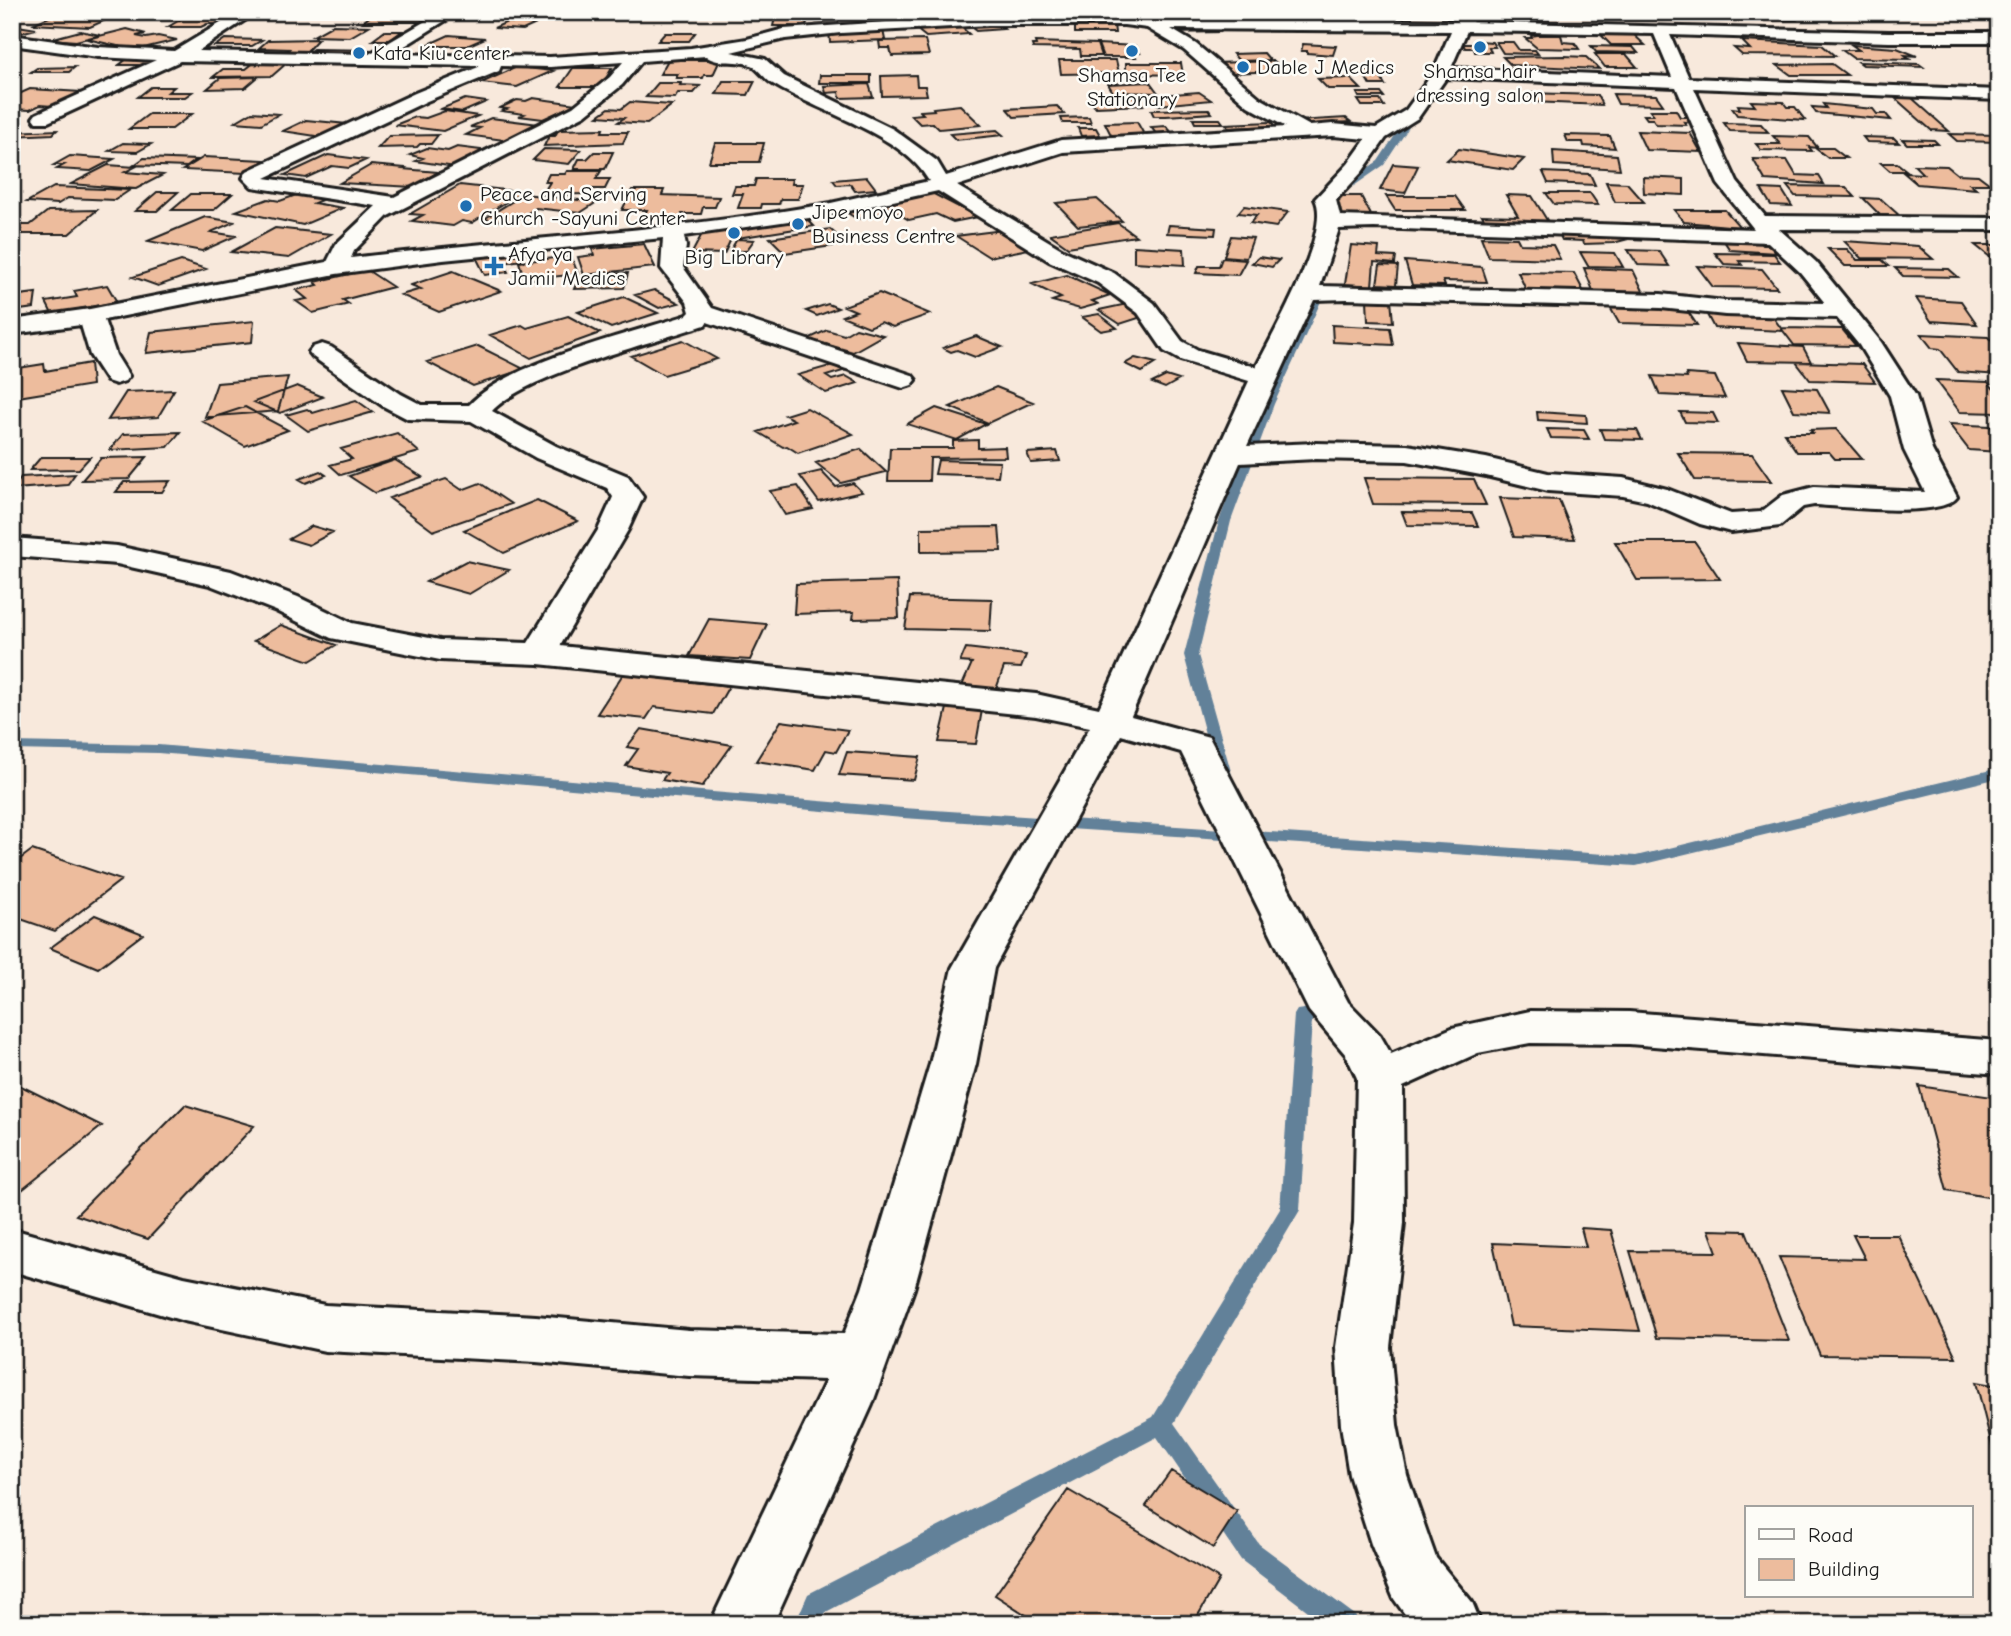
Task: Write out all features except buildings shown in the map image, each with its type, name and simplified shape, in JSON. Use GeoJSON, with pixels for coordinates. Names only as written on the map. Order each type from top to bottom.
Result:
{"type":"FeatureCollection","features":[{"type":"Feature","properties":{"kind":"street"},"geometry":{"type":"LineString","coordinates":[[42,117],[177,56],[217,35],[250,12]]}},
{"type":"Feature","properties":{"kind":"street"},"geometry":{"type":"LineString","coordinates":[[373,59],[452,12]]}},
{"type":"Feature","properties":{"kind":"street"},"geometry":{"type":"LineString","coordinates":[[1230,455],[1316,451],[1407,453],[1486,467],[1548,482],[1623,486],[1657,495],[1711,518],[1731,523],[1769,520],[1793,500],[1814,496],[1928,500],[1942,497],[1918,450],[1903,396],[1869,342],[1808,267],[1767,229],[1728,184],[1684,83],[1643,22],[1629,13]]}},
{"type":"Feature","properties":{"kind":"street"},"geometry":{"type":"LineString","coordinates":[[741,1624],[844,1405],[888,1289],[949,1078],[972,968],[1111,721],[1264,377],[1306,293],[1330,223],[1329,206],[1325,199],[1355,168],[1379,134],[1412,114],[1441,73],[1463,19]]}},
{"type":"Feature","properties":{"kind":"street"},"geometry":{"type":"LineString","coordinates":[[691,53],[759,34],[989,20],[1111,20],[1151,24],[1463,19],[1649,31],[1999,37]]}},
{"type":"Feature","properties":{"kind":"street"},"geometry":{"type":"LineString","coordinates":[[1151,24],[1190,47],[1254,102],[1306,131]]}},
{"type":"Feature","properties":{"kind":"street"},"geometry":{"type":"LineString","coordinates":[[12,40],[98,51],[177,56],[503,62],[691,53],[744,58],[759,63],[778,80],[862,119],[904,144],[930,165],[940,184],[1058,256],[1106,278],[1146,309],[1173,346],[1189,355],[1264,377]]}},
{"type":"Feature","properties":{"kind":"street"},"geometry":{"type":"LineString","coordinates":[[337,267],[344,249],[357,233],[394,203],[579,111],[616,81],[637,57]]}},
{"type":"Feature","properties":{"kind":"street"},"geometry":{"type":"LineString","coordinates":[[394,203],[259,183],[253,178],[254,175],[375,118],[503,62]]}},
{"type":"Feature","properties":{"kind":"street"},"geometry":{"type":"LineString","coordinates":[[1441,73],[1999,95]]}},
{"type":"Feature","properties":{"kind":"street"},"geometry":{"type":"LineString","coordinates":[[12,327],[89,316],[337,267],[443,253],[672,231],[830,209],[940,184],[1061,146],[1332,130],[1379,134]]}},
{"type":"Feature","properties":{"kind":"street"},"geometry":{"type":"LineString","coordinates":[[1330,223],[1767,229],[1999,224]]}},
{"type":"Feature","properties":{"kind":"street"},"geometry":{"type":"LineString","coordinates":[[672,231],[675,246],[671,268],[698,301],[702,312]]}},
{"type":"Feature","properties":{"kind":"street"},"geometry":{"type":"LineString","coordinates":[[1306,293],[1661,301],[1725,308],[1844,310]]}},
{"type":"Feature","properties":{"kind":"street"},"geometry":{"type":"LineString","coordinates":[[702,312],[903,380]]}},
{"type":"Feature","properties":{"kind":"street"},"geometry":{"type":"LineString","coordinates":[[475,413],[487,399],[546,371],[696,320],[702,312]]}},
{"type":"Feature","properties":{"kind":"street"},"geometry":{"type":"LineString","coordinates":[[89,316],[103,355],[116,376]]}},
{"type":"Feature","properties":{"kind":"street"},"geometry":{"type":"LineString","coordinates":[[322,352],[392,400],[417,413],[475,413],[546,452],[618,482],[628,497],[613,530],[538,654]]}},
{"type":"Feature","properties":{"kind":"street"},"geometry":{"type":"LineString","coordinates":[[12,547],[117,555],[220,578],[287,604],[343,631],[440,650],[538,654],[1036,705],[1111,721],[1196,745],[1331,1011],[1364,1046],[1380,1078],[1379,1223],[1363,1347],[1369,1425],[1378,1475],[1401,1544],[1415,1578],[1450,1624]]}},
{"type":"Feature","properties":{"kind":"street"},"geometry":{"type":"LineString","coordinates":[[1380,1078],[1468,1039],[1530,1027],[1629,1028],[1999,1058]]}},
{"type":"Feature","properties":{"kind":"street"},"geometry":{"type":"LineString","coordinates":[[12,1250],[184,1299],[325,1328],[536,1339],[689,1353],[862,1358]]}},
{"type":"Feature","properties":{"kind":"waterway"},"geometry":{"type":"LineString","coordinates":[[1335,195],[1381,163],[1417,109]]}},
{"type":"Feature","properties":{"kind":"waterway"},"geometry":{"type":"LineString","coordinates":[[1224,775],[1191,655],[1225,521],[1269,404],[1317,299],[1320,279]]}},
{"type":"Feature","properties":{"kind":"waterway"},"geometry":{"type":"LineString","coordinates":[[12,746],[158,749],[903,813],[1636,861],[1999,773]]}},
{"type":"Feature","properties":{"kind":"waterway"},"geometry":{"type":"LineString","coordinates":[[1161,1424],[1290,1210],[1303,1015],[1331,1011]]}},
{"type":"Feature","properties":{"kind":"waterway"},"geometry":{"type":"LineString","coordinates":[[808,1624],[817,1603],[1161,1424]]}},
{"type":"Feature","properties":{"kind":"waterway"},"geometry":{"type":"LineString","coordinates":[[1161,1424],[1250,1552],[1346,1624]]}},
{"type":"Feature","properties":{"kind":"place","name":"Shamsa hair dressing salon"},"geometry":{"type":"Point","coordinates":[1480,47]}},
{"type":"Feature","properties":{"kind":"place","name":"Shamsa Tee Stationary"},"geometry":{"type":"Point","coordinates":[1132,51]}},
{"type":"Feature","properties":{"kind":"place","name":"Kata Kiu center"},"geometry":{"type":"Point","coordinates":[359,53]}},
{"type":"Feature","properties":{"kind":"place","name":"Dable J Medics"},"geometry":{"type":"Point","coordinates":[1243,67]}},
{"type":"Feature","properties":{"kind":"place","name":"Peace and Serving Church -Sayuni Center"},"geometry":{"type":"Point","coordinates":[466,206]}},
{"type":"Feature","properties":{"kind":"place","name":"Jipe moyo Business Centre"},"geometry":{"type":"Point","coordinates":[798,224]}},
{"type":"Feature","properties":{"kind":"place","name":"Big Library"},"geometry":{"type":"Point","coordinates":[734,233]}},
{"type":"Feature","properties":{"kind":"place","name":"Afya ya Jamii Medics"},"geometry":{"type":"Point","coordinates":[494,266]}}]}
